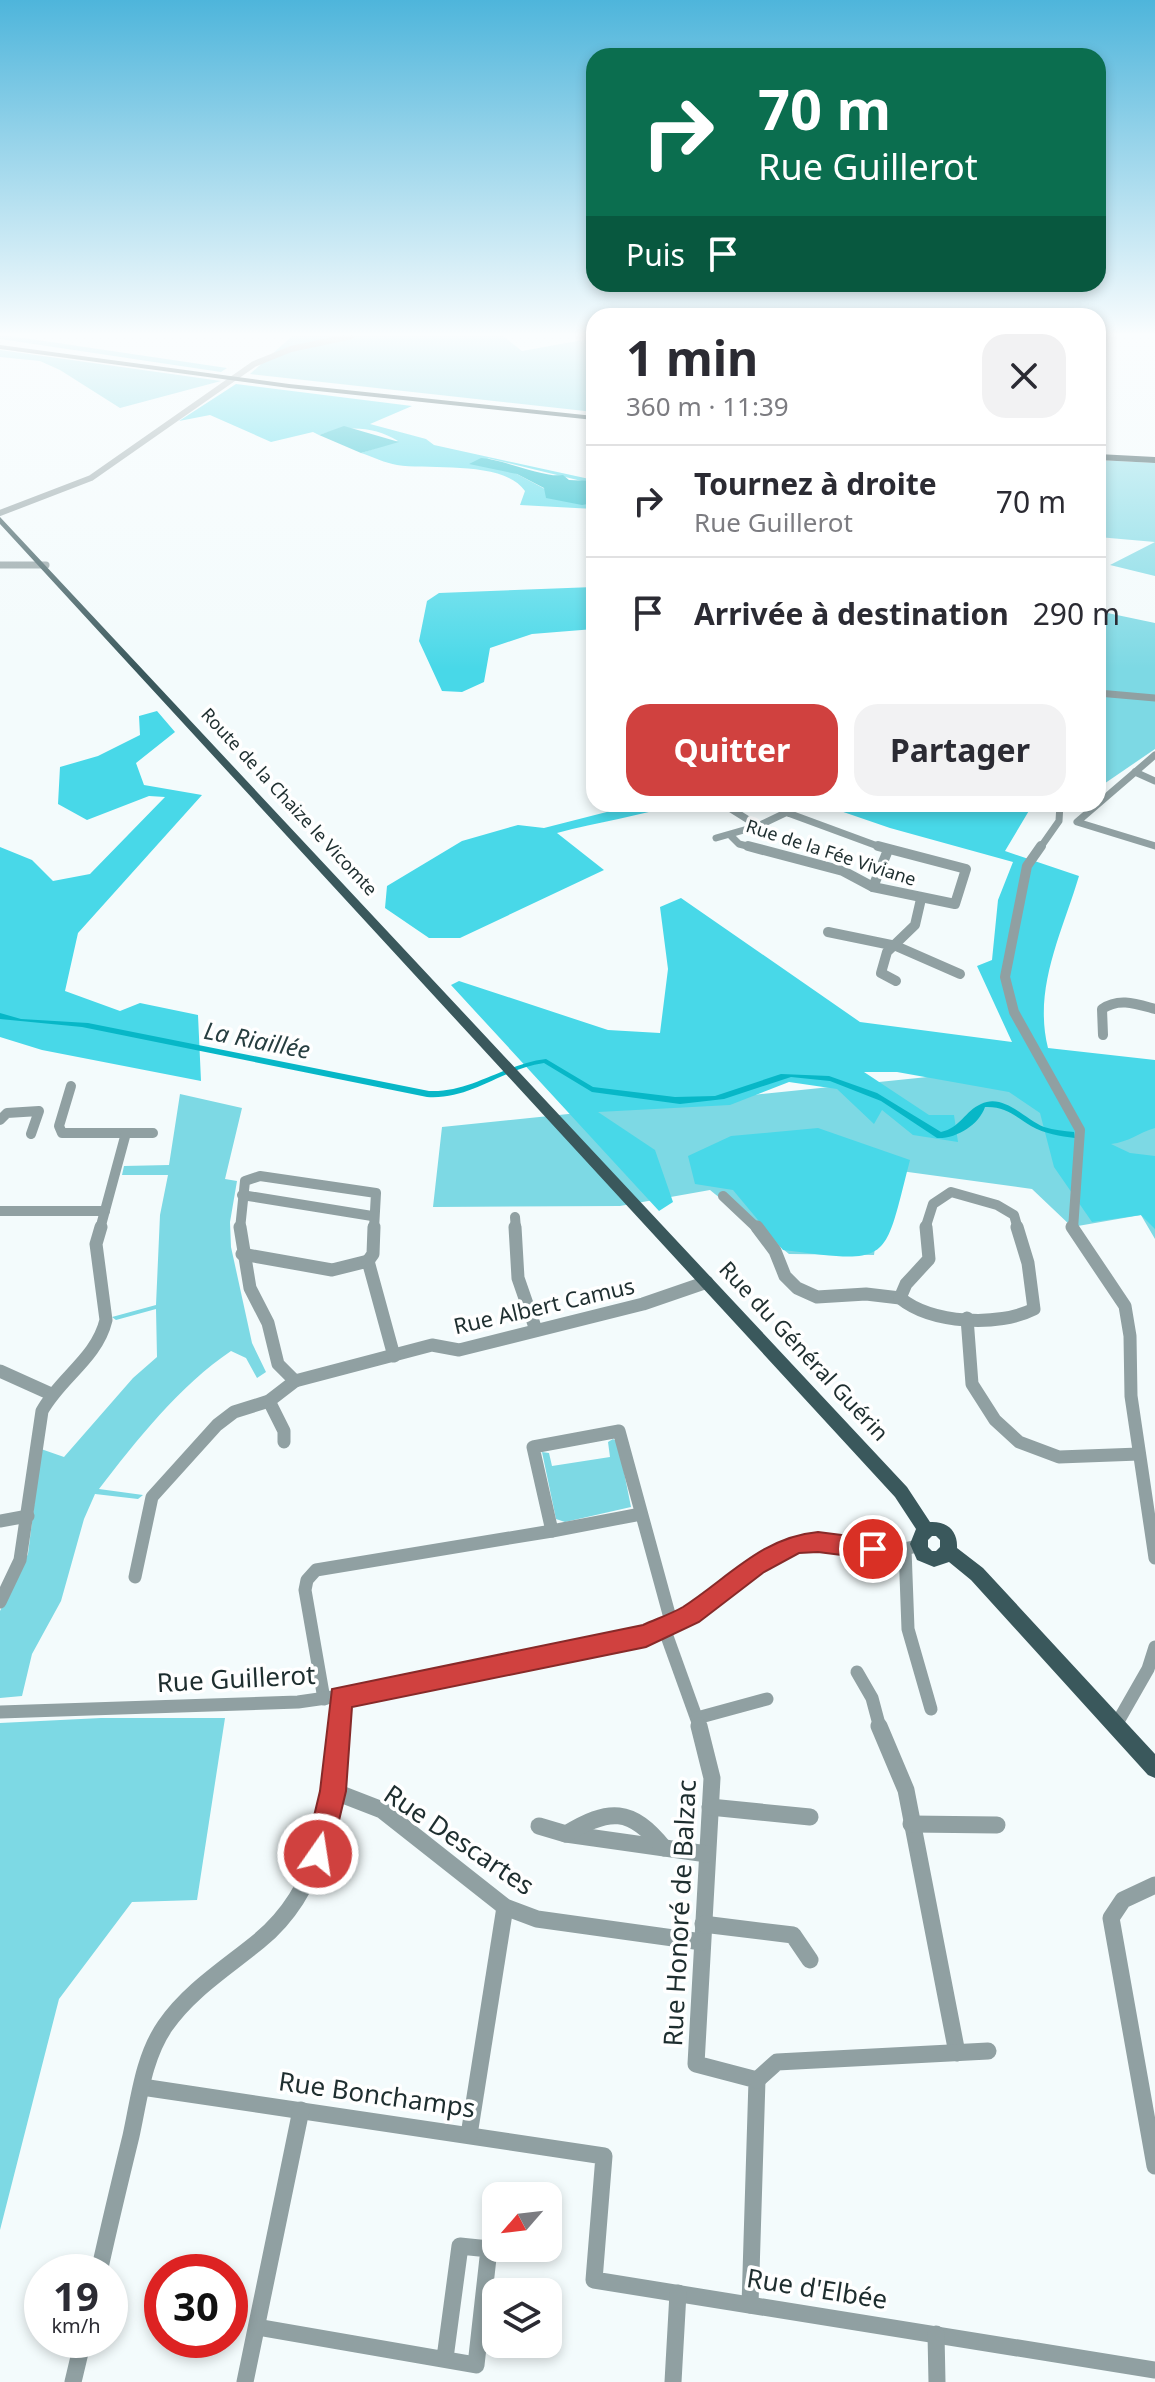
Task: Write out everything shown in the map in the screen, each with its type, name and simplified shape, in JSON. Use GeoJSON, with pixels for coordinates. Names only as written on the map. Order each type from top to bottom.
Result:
{"type":"FeatureCollection","features":[{"type":"Feature","properties":{"kind":"highway"},"geometry":{"type":"LineString","coordinates":[[1106,455],[1155,458]]}},
{"type":"Feature","properties":{"kind":"main road","name":"Route de la Chaize le Vicomte"},"geometry":{"type":"LineString","coordinates":[[0,516],[514,1070]]}},
{"type":"Feature","properties":{"kind":"main road","name":"Rue du Général Guérin"},"geometry":{"type":"LineString","coordinates":[[514,1070],[901,1492],[916,1542],[937,1530],[947,1537],[950,1552]]}},
{"type":"Feature","properties":{"kind":"main road"},"geometry":{"type":"LineString","coordinates":[[916,1542],[931,1558],[942,1558],[950,1552],[977,1574],[1155,1768]]}},
{"type":"Feature","properties":{"kind":"street"},"geometry":{"type":"LineString","coordinates":[[0,516],[91,478],[135,447]]}},
{"type":"Feature","properties":{"kind":"street"},"geometry":{"type":"LineString","coordinates":[[0,565],[43,565]]}},
{"type":"Feature","properties":{"kind":"street"},"geometry":{"type":"LineString","coordinates":[[1106,694],[1155,698]]}},
{"type":"Feature","properties":{"kind":"street"},"geometry":{"type":"LineString","coordinates":[[1106,797],[1154,757]]}},
{"type":"Feature","properties":{"kind":"street"},"geometry":{"type":"LineString","coordinates":[[1135,772],[1153,785]]}},
{"type":"Feature","properties":{"kind":"street"},"geometry":{"type":"LineString","coordinates":[[736,812],[758,826]]}},
{"type":"Feature","properties":{"kind":"street"},"geometry":{"type":"LineString","coordinates":[[1060,812],[1059,821],[1027,866],[1008,962],[1007,993],[1025,1033],[1055,1080],[1080,1130],[1072,1227],[1125,1306],[1130,1336],[1131,1396],[1139,1454],[1150,1483],[1155,1558]]}},
{"type":"Feature","properties":{"kind":"street"},"geometry":{"type":"LineString","coordinates":[[1068,812],[1155,846]]}},
{"type":"Feature","properties":{"kind":"street"},"geometry":{"type":"LineString","coordinates":[[1080,819],[1088,812]]}},
{"type":"Feature","properties":{"kind":"street"},"geometry":{"type":"LineString","coordinates":[[716,838],[731,836],[788,813]]}},
{"type":"Feature","properties":{"kind":"street","name":"Rue de la Fée Viviane"},"geometry":{"type":"LineString","coordinates":[[731,836],[739,844],[843,871],[873,887],[955,904],[966,869],[888,850],[788,813]]}},
{"type":"Feature","properties":{"kind":"street"},"geometry":{"type":"LineString","coordinates":[[873,887],[888,850]]}},
{"type":"Feature","properties":{"kind":"street","name":"Rue de la Fée Viviane"},"geometry":{"type":"LineString","coordinates":[[896,981],[881,973],[887,952],[915,925],[921,899]]}},
{"type":"Feature","properties":{"kind":"street"},"geometry":{"type":"LineString","coordinates":[[828,932],[896,946],[960,974]]}},
{"type":"Feature","properties":{"kind":"street"},"geometry":{"type":"LineString","coordinates":[[1103,1035],[1102,1009],[1108,1003],[1118,1001],[1155,1009]]}},
{"type":"Feature","properties":{"kind":"street"},"geometry":{"type":"LineString","coordinates":[[71,1086],[59,1126],[62,1133],[153,1133]]}},
{"type":"Feature","properties":{"kind":"street"},"geometry":{"type":"LineString","coordinates":[[0,1120],[7,1113],[39,1111],[31,1134]]}},
{"type":"Feature","properties":{"kind":"street"},"geometry":{"type":"LineString","coordinates":[[0,1602],[20,1560],[42,1411],[51,1394],[95,1347],[106,1320],[95,1256],[126,1133]]}},
{"type":"Feature","properties":{"kind":"street"},"geometry":{"type":"LineString","coordinates":[[135,1577],[152,1497],[217,1425],[234,1412],[269,1401],[295,1381],[283,1376],[276,1363],[267,1320],[256,1306],[242,1254],[238,1232],[245,1181],[255,1176],[376,1193],[372,1216],[373,1254],[368,1261],[332,1270],[242,1254]]}},
{"type":"Feature","properties":{"kind":"street"},"geometry":{"type":"LineString","coordinates":[[723,1196],[756,1226],[775,1251],[785,1276],[801,1290],[817,1297],[866,1294],[900,1298],[918,1311],[967,1318],[1017,1317],[1034,1309],[1020,1228],[1014,1215],[997,1205],[951,1192],[939,1197],[923,1227],[929,1259],[906,1284],[900,1298]]}},
{"type":"Feature","properties":{"kind":"street"},"geometry":{"type":"LineString","coordinates":[[242,1195],[372,1216]]}},
{"type":"Feature","properties":{"kind":"street"},"geometry":{"type":"LineString","coordinates":[[0,1211],[105,1211]]}},
{"type":"Feature","properties":{"kind":"street"},"geometry":{"type":"LineString","coordinates":[[515,1217],[518,1278],[536,1330]]}},
{"type":"Feature","properties":{"kind":"street"},"geometry":{"type":"LineString","coordinates":[[368,1261],[394,1356]]}},
{"type":"Feature","properties":{"kind":"street","name":"Rue Albert Camus"},"geometry":{"type":"LineString","coordinates":[[295,1381],[432,1345],[459,1350],[643,1304],[707,1282]]}},
{"type":"Feature","properties":{"kind":"street"},"geometry":{"type":"LineString","coordinates":[[967,1318],[972,1384],[995,1420],[1019,1442],[1059,1457],[1139,1454]]}},
{"type":"Feature","properties":{"kind":"street"},"geometry":{"type":"LineString","coordinates":[[0,1371],[51,1394]]}},
{"type":"Feature","properties":{"kind":"street"},"geometry":{"type":"LineString","coordinates":[[269,1401],[284,1431],[284,1442]]}},
{"type":"Feature","properties":{"kind":"street","name":"Rue Honoré de Balzac"},"geometry":{"type":"LineString","coordinates":[[552,1531],[533,1447],[619,1431],[668,1627],[710,1757],[696,2064],[757,2080]]}},
{"type":"Feature","properties":{"kind":"street"},"geometry":{"type":"LineString","coordinates":[[103,2254],[142,2087],[154,2049],[174,2014],[290,1911],[318,1854],[333,1791],[332,1698],[305,1590],[307,1580],[316,1570],[641,1514]]}},
{"type":"Feature","properties":{"kind":"street"},"geometry":{"type":"LineString","coordinates":[[0,1521],[28,1516]]}},
{"type":"Feature","properties":{"kind":"street","name":"Rue Guillerot"},"geometry":{"type":"LineString","coordinates":[[0,1712],[332,1698],[618,1644],[668,1627],[713,1599],[756,1564],[797,1544],[818,1542],[889,1552],[916,1542]]}},
{"type":"Feature","properties":{"kind":"street"},"geometry":{"type":"LineString","coordinates":[[916,1542],[908,1629],[931,1709]]}},
{"type":"Feature","properties":{"kind":"street"},"geometry":{"type":"LineString","coordinates":[[1116,1725],[1124,1717],[1155,1647]]}},
{"type":"Feature","properties":{"kind":"street"},"geometry":{"type":"LineString","coordinates":[[857,1672],[872,1698],[881,1732],[906,1790],[957,2053]]}},
{"type":"Feature","properties":{"kind":"street"},"geometry":{"type":"LineString","coordinates":[[697,1718],[767,1699]]}},
{"type":"Feature","properties":{"kind":"street","name":"Rue Descartes"},"geometry":{"type":"LineString","coordinates":[[333,1791],[382,1810],[505,1907],[537,1919],[702,1942]]}},
{"type":"Feature","properties":{"kind":"street"},"geometry":{"type":"LineString","coordinates":[[710,1807],[810,1817]]}},
{"type":"Feature","properties":{"kind":"street"},"geometry":{"type":"LineString","coordinates":[[566,1834],[587,1820],[620,1814],[633,1817],[651,1830],[664,1848]]}},
{"type":"Feature","properties":{"kind":"street"},"geometry":{"type":"LineString","coordinates":[[911,1824],[997,1825]]}},
{"type":"Feature","properties":{"kind":"street"},"geometry":{"type":"LineString","coordinates":[[539,1826],[566,1834],[707,1854]]}},
{"type":"Feature","properties":{"kind":"street"},"geometry":{"type":"LineString","coordinates":[[1155,1885],[1124,1898],[1114,1907],[1111,1918],[1155,2166]]}},
{"type":"Feature","properties":{"kind":"street"},"geometry":{"type":"LineString","coordinates":[[469,2135],[505,1907]]}},
{"type":"Feature","properties":{"kind":"street"},"geometry":{"type":"LineString","coordinates":[[703,1924],[793,1935],[810,1960]]}},
{"type":"Feature","properties":{"kind":"street"},"geometry":{"type":"LineString","coordinates":[[750,2305],[757,2080],[777,2062],[988,2051]]}},
{"type":"Feature","properties":{"kind":"street","name":"Rue Bonchamps"},"geometry":{"type":"LineString","coordinates":[[142,2087],[604,2156]]}},
{"type":"Feature","properties":{"kind":"street"},"geometry":{"type":"LineString","coordinates":[[245,2382],[301,2110]]}},
{"type":"Feature","properties":{"kind":"street","name":"Rue d'Elbée"},"geometry":{"type":"LineString","coordinates":[[604,2156],[594,2280],[1155,2370]]}},
{"type":"Feature","properties":{"kind":"street"},"geometry":{"type":"LineString","coordinates":[[257,2327],[476,2365],[489,2249],[460,2246],[445,2358]]}},
{"type":"Feature","properties":{"kind":"street"},"geometry":{"type":"LineString","coordinates":[[673,2382],[678,2293]]}},
{"type":"Feature","properties":{"kind":"street"},"geometry":{"type":"LineString","coordinates":[[936,2334],[937,2382]]}},
{"type":"Feature","properties":{"kind":"street"},"geometry":{"type":"LineString","coordinates":[[73,2382],[79,2358]]}},
{"type":"Feature","properties":{"kind":"shaded area"},"geometry":{"type":"Polygon","coordinates":[[[347,447],[381,447],[361,453],[347,447]]]}},
{"type":"Feature","properties":{"kind":"shaded area"},"geometry":{"type":"Polygon","coordinates":[[[379,447],[444,447],[586,478],[586,482],[487,458],[545,489],[586,503],[586,509],[520,505],[525,491],[515,481],[484,470],[397,465],[361,453],[379,447]]]}},
{"type":"Feature","properties":{"kind":"shaded area"},"geometry":{"type":"Polygon","coordinates":[[[481,458],[546,474],[563,475],[569,480],[586,481],[586,504],[546,498],[544,488],[517,474],[469,464],[481,458]]]}},
{"type":"Feature","properties":{"kind":"shaded area"},"geometry":{"type":"Polygon","coordinates":[[[1106,460],[1155,463],[1155,542],[1106,538],[1106,460]]]}},
{"type":"Feature","properties":{"kind":"shaded area"},"geometry":{"type":"Polygon","coordinates":[[[1155,542],[1155,576],[1110,565],[1155,542]]]}},
{"type":"Feature","properties":{"kind":"shaded area"},"geometry":{"type":"Polygon","coordinates":[[[586,587],[586,630],[532,634],[490,648],[484,682],[462,692],[442,691],[419,641],[427,601],[439,593],[586,587]]]}},
{"type":"Feature","properties":{"kind":"shaded area"},"geometry":{"type":"Polygon","coordinates":[[[1106,613],[1155,623],[1155,749],[1106,783],[1106,613]]]}},
{"type":"Feature","properties":{"kind":"shaded area"},"geometry":{"type":"Polygon","coordinates":[[[157,711],[175,732],[136,763],[144,785],[202,795],[78,933],[65,991],[120,1011],[140,1003],[198,1015],[201,1081],[42,1050],[0,1037],[0,847],[32,860],[53,881],[90,874],[165,797],[149,796],[87,820],[58,804],[60,767],[98,756],[140,735],[139,716],[157,711]]]}},
{"type":"Feature","properties":{"kind":"shaded area"},"geometry":{"type":"Polygon","coordinates":[[[607,812],[649,812],[557,833],[604,870],[460,938],[429,938],[385,908],[387,886],[462,841],[518,825],[544,828],[607,812]]]}},
{"type":"Feature","properties":{"kind":"shaded area"},"geometry":{"type":"Polygon","coordinates":[[[843,812],[1028,812],[1005,851],[1079,876],[1047,982],[1044,1026],[1048,1048],[1155,1060],[1155,1128],[1111,1144],[1130,1153],[1155,1156],[1155,1229],[1141,1215],[1092,1222],[1054,1167],[1040,1113],[1009,1092],[897,1072],[864,1072],[929,1115],[954,1115],[958,1142],[913,1135],[882,1110],[874,1124],[837,1089],[789,1082],[730,1105],[598,1112],[655,1150],[673,1202],[659,1211],[451,985],[459,981],[608,1030],[660,1033],[668,969],[660,907],[681,898],[860,1022],[1012,1042],[977,966],[992,960],[998,900],[1013,862],[843,812]]]}},
{"type":"Feature","properties":{"kind":"shaded area"},"geometry":{"type":"Polygon","coordinates":[[[0,1013],[21,1019],[88,1023],[429,1091],[459,1088],[516,1066],[546,1059],[593,1087],[675,1097],[715,1096],[781,1074],[829,1076],[877,1093],[941,1132],[953,1127],[981,1104],[998,1102],[1044,1127],[1074,1132],[1075,1138],[1042,1131],[1004,1110],[985,1107],[978,1120],[966,1130],[937,1138],[881,1101],[830,1081],[791,1077],[724,1099],[680,1104],[592,1092],[544,1063],[514,1071],[458,1094],[427,1097],[82,1027],[0,1019],[0,1013]]]}},
{"type":"Feature","properties":{"kind":"shaded area"},"geometry":{"type":"Polygon","coordinates":[[[1155,1069],[1155,1239],[1141,1215],[1072,1227],[1032,1189],[886,1169],[874,1255],[789,1254],[710,1190],[620,1206],[433,1207],[442,1127],[986,1071],[1155,1069]]]}},
{"type":"Feature","properties":{"kind":"shaded area"},"geometry":{"type":"Polygon","coordinates":[[[180,1094],[242,1108],[225,1179],[237,1181],[230,1222],[231,1247],[252,1343],[266,1372],[257,1378],[246,1358],[231,1351],[194,1380],[128,1452],[99,1489],[143,1495],[138,1499],[95,1494],[84,1519],[61,1601],[32,1654],[22,1696],[0,1698],[0,1611],[28,1554],[41,1449],[64,1457],[133,1378],[157,1357],[156,1309],[116,1320],[112,1317],[156,1305],[160,1215],[168,1175],[122,1175],[124,1166],[169,1165],[180,1094]]]}},
{"type":"Feature","properties":{"kind":"shaded area"},"geometry":{"type":"Polygon","coordinates":[[[818,1128],[910,1160],[894,1220],[887,1238],[878,1249],[864,1255],[845,1256],[783,1250],[733,1190],[695,1184],[688,1156],[731,1136],[818,1128]]]}},
{"type":"Feature","properties":{"kind":"shaded area"},"geometry":{"type":"Polygon","coordinates":[[[613,1439],[618,1442],[631,1507],[565,1522],[556,1519],[542,1452],[549,1453],[552,1466],[610,1457],[608,1442],[613,1439]]]}},
{"type":"Feature","properties":{"kind":"shaded area"},"geometry":{"type":"Polygon","coordinates":[[[101,1718],[225,1718],[197,1900],[132,1902],[59,1999],[0,2230],[0,1723],[101,1718]]]}},
{"type":"Feature","properties":{"kind":"route"},"geometry":{"type":"LineString","coordinates":[[318,1854],[333,1791],[340,1697],[646,1636],[691,1615],[756,1564],[797,1544],[818,1542],[873,1549]]}},
{"type":"Feature","properties":{"kind":"water label","name":"La Riaillée"},"geometry":{"type":"Point","coordinates":[257,1041]}}]}
